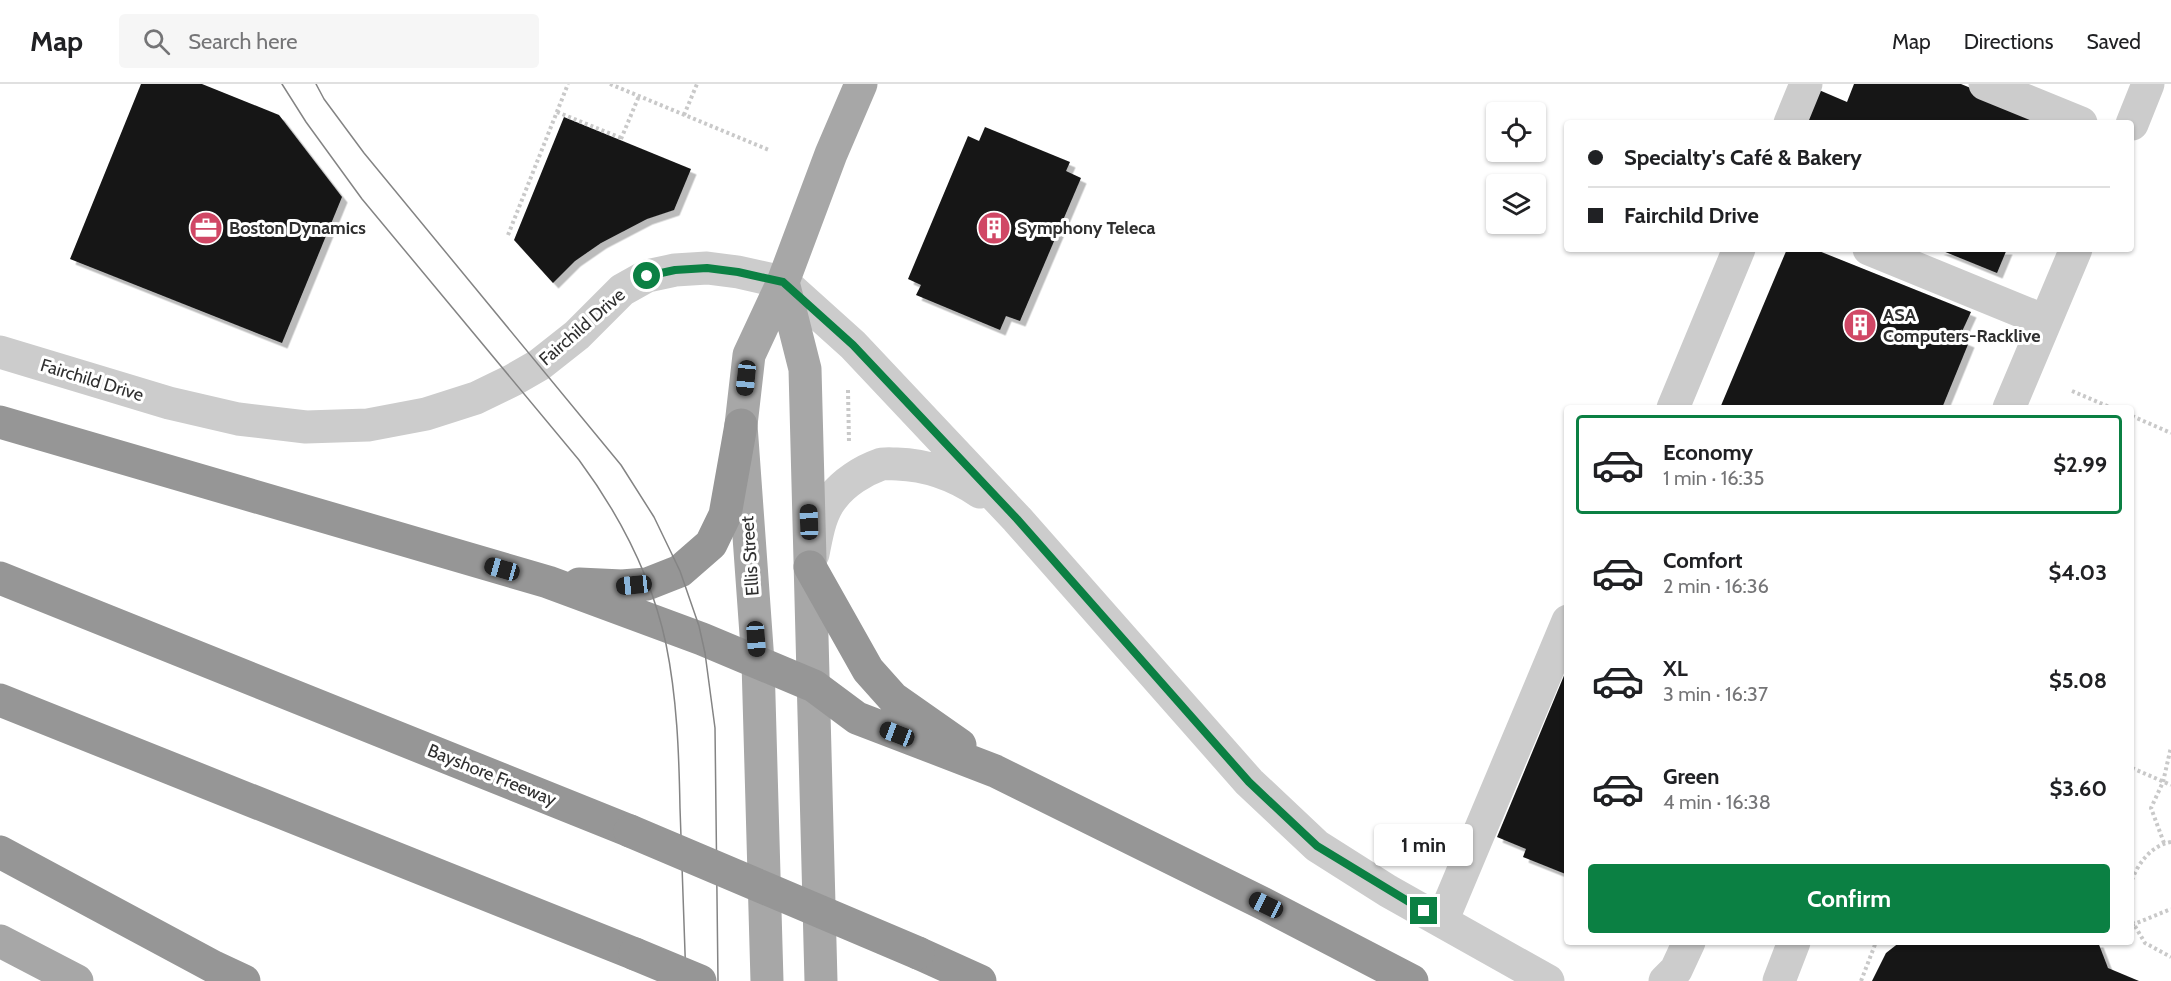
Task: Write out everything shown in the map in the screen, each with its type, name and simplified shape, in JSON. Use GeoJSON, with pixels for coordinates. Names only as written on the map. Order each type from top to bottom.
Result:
{"type":"FeatureCollection","features":[{"type":"Feature","properties":{"kind":"highway"},"geometry":{"type":"LineString","coordinates":[[0,422],[548,582],[758,662],[814,686],[857,718],[995,771],[1266,905],[1412,981]]}},
{"type":"Feature","properties":{"kind":"highway"},"geometry":{"type":"LineString","coordinates":[[548,582],[622,586],[647,584],[680,570],[711,544],[725,515],[741,425]]}},
{"type":"Feature","properties":{"kind":"highway"},"geometry":{"type":"LineString","coordinates":[[810,567],[868,670],[893,698],[995,771]]}},
{"type":"Feature","properties":{"kind":"highway","name":"Bayshore Freeway"},"geometry":{"type":"LineString","coordinates":[[0,578],[630,831],[980,981]]}},
{"type":"Feature","properties":{"kind":"highway"},"geometry":{"type":"LineString","coordinates":[[0,700],[700,981]]}},
{"type":"Feature","properties":{"kind":"highway"},"geometry":{"type":"LineString","coordinates":[[0,852],[244,981]]}},
{"type":"Feature","properties":{"kind":"main road","name":"Ellis Street"},"geometry":{"type":"LineString","coordinates":[[767,981],[758,662],[741,425],[749,355],[783,282],[831,154],[861,84]]}},
{"type":"Feature","properties":{"kind":"main road"},"geometry":{"type":"LineString","coordinates":[[783,282],[805,369],[821,981]]}},
{"type":"Feature","properties":{"kind":"main road"},"geometry":{"type":"LineString","coordinates":[[0,941],[77,981]]}},
{"type":"Feature","properties":{"kind":"street"},"geometry":{"type":"LineString","coordinates":[[1791,120],[1806,84]]}},
{"type":"Feature","properties":{"kind":"street"},"geometry":{"type":"LineString","coordinates":[[1985,84],[2073,120]]}},
{"type":"Feature","properties":{"kind":"street"},"geometry":{"type":"LineString","coordinates":[[2134,120],[2148,84]]}},
{"type":"Feature","properties":{"kind":"street"},"geometry":{"type":"LineString","coordinates":[[1674,405],[1738,252]]}},
{"type":"Feature","properties":{"kind":"street"},"geometry":{"type":"LineString","coordinates":[[1876,252],[2045,321]]}},
{"type":"Feature","properties":{"kind":"street"},"geometry":{"type":"LineString","coordinates":[[2009,405],[2075,252]]}},
{"type":"Feature","properties":{"kind":"street","name":"Fairchild Drive"},"geometry":{"type":"LineString","coordinates":[[0,352],[169,403],[238,419],[306,427],[368,425],[426,414],[476,398],[513,380],[539,365],[577,335],[622,290],[647,276],[675,270],[707,268],[783,282],[853,345],[1017,519],[1249,782],[1317,846],[1388,891],[1548,981]]}},
{"type":"Feature","properties":{"kind":"street"},"geometry":{"type":"LineString","coordinates":[[810,567],[819,524],[832,498],[851,479],[880,464],[908,465],[937,470],[965,482],[1017,519]]}},
{"type":"Feature","properties":{"kind":"street"},"geometry":{"type":"LineString","coordinates":[[1442,921],[1564,631]]}},
{"type":"Feature","properties":{"kind":"street"},"geometry":{"type":"LineString","coordinates":[[1665,981],[1677,970],[1688,945]]}},
{"type":"Feature","properties":{"kind":"street"},"geometry":{"type":"LineString","coordinates":[[1779,981],[1793,945]]}},
{"type":"Feature","properties":{"kind":"path"},"geometry":{"type":"LineString","coordinates":[[508,235],[568,84]]}},
{"type":"Feature","properties":{"kind":"path"},"geometry":{"type":"LineString","coordinates":[[610,84],[769,150]]}},
{"type":"Feature","properties":{"kind":"path"},"geometry":{"type":"LineString","coordinates":[[684,115],[697,84]]}},
{"type":"Feature","properties":{"kind":"path"},"geometry":{"type":"LineString","coordinates":[[557,112],[621,139],[639,96]]}},
{"type":"Feature","properties":{"kind":"path"},"geometry":{"type":"LineString","coordinates":[[847,379],[850,449]]}},
{"type":"Feature","properties":{"kind":"path"},"geometry":{"type":"LineString","coordinates":[[2072,391],[2105,405]]}},
{"type":"Feature","properties":{"kind":"path"},"geometry":{"type":"LineString","coordinates":[[2134,417],[2171,433]]}},
{"type":"Feature","properties":{"kind":"path"},"geometry":{"type":"LineString","coordinates":[[2164,843],[2151,808],[2163,782],[2171,747]]}},
{"type":"Feature","properties":{"kind":"path"},"geometry":{"type":"LineString","coordinates":[[2134,769],[2171,785]]}},
{"type":"Feature","properties":{"kind":"path"},"geometry":{"type":"LineString","coordinates":[[2134,877],[2146,856],[2164,843],[2171,842]]}},
{"type":"Feature","properties":{"kind":"path"},"geometry":{"type":"LineString","coordinates":[[2134,923],[2171,909]]}},
{"type":"Feature","properties":{"kind":"path"},"geometry":{"type":"LineString","coordinates":[[2134,927],[2145,943],[2171,957]]}},
{"type":"Feature","properties":{"kind":"path"},"geometry":{"type":"LineString","coordinates":[[1861,981],[1875,945]]}},
{"type":"Feature","properties":{"kind":"building","name":"Boston Dynamics"},"geometry":{"type":"Polygon","coordinates":[[[141,84],[202,84],[279,115],[342,197],[282,343],[70,259],[141,84]]]}},
{"type":"Feature","properties":{"kind":"building"},"geometry":{"type":"Polygon","coordinates":[[[1854,84],[1961,84],[2048,120],[1806,120],[1819,90],[1847,102],[1854,84]]]}},
{"type":"Feature","properties":{"kind":"building"},"geometry":{"type":"Polygon","coordinates":[[[564,117],[691,169],[674,210],[647,219],[601,243],[575,261],[553,283],[514,240],[564,117]]]}},
{"type":"Feature","properties":{"kind":"building","name":"Symphony Teleca"},"geometry":{"type":"Polygon","coordinates":[[[985,127],[1070,162],[1066,171],[1081,178],[1020,321],[1006,316],[1000,330],[916,295],[921,285],[908,279],[968,136],[979,141],[985,127]]]}},
{"type":"Feature","properties":{"kind":"building","name":"ASA Computers-Racklive"},"geometry":{"type":"Polygon","coordinates":[[[1786,252],[1821,252],[1971,312],[1959,338],[1969,342],[1943,405],[1721,405],[1786,252]]]}},
{"type":"Feature","properties":{"kind":"building"},"geometry":{"type":"Polygon","coordinates":[[[1945,252],[2006,252],[1997,273],[1945,252]]]}},
{"type":"Feature","properties":{"kind":"building"},"geometry":{"type":"Polygon","coordinates":[[[1564,676],[1564,873],[1523,857],[1526,849],[1497,837],[1564,676]]]}},
{"type":"Feature","properties":{"kind":"building"},"geometry":{"type":"Polygon","coordinates":[[[1896,945],[2099,945],[2108,968],[2139,981],[1872,981],[1886,953],[1896,945]]]}},
{"type":"Feature","properties":{"kind":"tram line"},"geometry":{"type":"LineString","coordinates":[[282,84],[306,122],[362,199],[579,460],[608,502],[643,571],[666,644],[675,705],[686,981]]}},
{"type":"Feature","properties":{"kind":"tram line"},"geometry":{"type":"LineString","coordinates":[[316,84],[324,99],[364,153],[621,465],[654,517],[680,571],[699,626],[715,728],[718,981]]}},
{"type":"Feature","properties":{"kind":"place","name":"Boston Dynamics"},"geometry":{"type":"Point","coordinates":[206,228]}},
{"type":"Feature","properties":{"kind":"place","name":"Symphony Teleca"},"geometry":{"type":"Point","coordinates":[994,228]}},
{"type":"Feature","properties":{"kind":"place","name":"ASA Computers-Racklive"},"geometry":{"type":"Point","coordinates":[1860,325]}},
{"type":"Feature","properties":{"kind":"route"},"geometry":{"type":"LineString","coordinates":[[647,276],[675,270],[707,268],[783,282],[853,345],[1017,519],[1249,782],[1317,846],[1424,911]]}}]}
